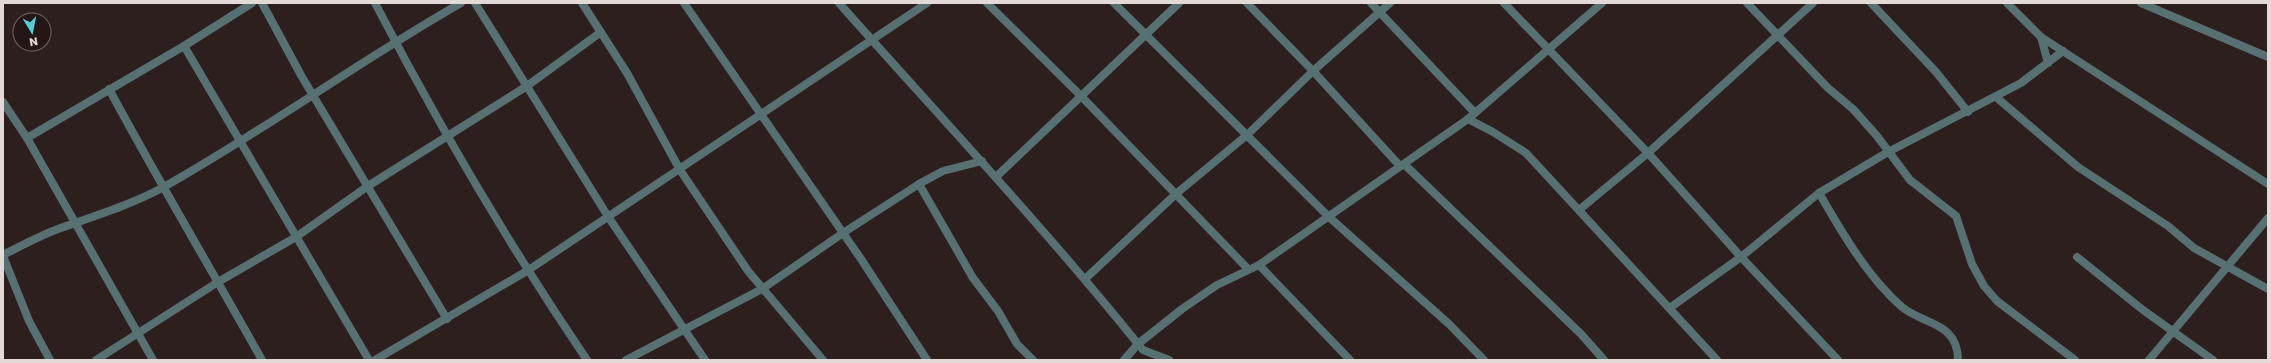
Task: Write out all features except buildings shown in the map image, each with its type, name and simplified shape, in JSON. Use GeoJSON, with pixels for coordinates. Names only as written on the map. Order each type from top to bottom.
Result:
{"type":"FeatureCollection","features":[{"type":"Feature","properties":{"kind":"street"},"geometry":{"type":"LineString","coordinates":[[27,138],[184,46],[252,3]]}},
{"type":"Feature","properties":{"kind":"street"},"geometry":{"type":"LineString","coordinates":[[262,3],[314,95],[446,319]]}},
{"type":"Feature","properties":{"kind":"street"},"geometry":{"type":"LineString","coordinates":[[375,3],[448,137],[527,271],[587,360]]}},
{"type":"Feature","properties":{"kind":"street"},"geometry":{"type":"LineString","coordinates":[[50,360],[29,322],[3,256],[57,230],[128,205],[162,188],[239,142],[461,3]]}},
{"type":"Feature","properties":{"kind":"street"},"geometry":{"type":"LineString","coordinates":[[475,3],[609,218],[705,360]]}},
{"type":"Feature","properties":{"kind":"street"},"geometry":{"type":"LineString","coordinates":[[582,3],[628,73],[680,170],[762,290],[824,360]]}},
{"type":"Feature","properties":{"kind":"street"},"geometry":{"type":"LineString","coordinates":[[684,3],[843,233],[927,360]]}},
{"type":"Feature","properties":{"kind":"street"},"geometry":{"type":"LineString","coordinates":[[839,3],[982,161],[1085,279],[1140,347],[1146,360]]}},
{"type":"Feature","properties":{"kind":"street"},"geometry":{"type":"LineString","coordinates":[[375,360],[527,271],[609,218],[927,3]]}},
{"type":"Feature","properties":{"kind":"street"},"geometry":{"type":"LineString","coordinates":[[987,3],[1177,193],[1248,269]]}},
{"type":"Feature","properties":{"kind":"street"},"geometry":{"type":"LineString","coordinates":[[1114,3],[1329,217],[1449,324],[1484,360]]}},
{"type":"Feature","properties":{"kind":"street"},"geometry":{"type":"LineString","coordinates":[[996,177],[1179,3]]}},
{"type":"Feature","properties":{"kind":"street"},"geometry":{"type":"LineString","coordinates":[[1247,3],[1402,165],[1580,334],[1604,360]]}},
{"type":"Feature","properties":{"kind":"street"},"geometry":{"type":"LineString","coordinates":[[1371,3],[1475,113]]}},
{"type":"Feature","properties":{"kind":"street"},"geometry":{"type":"LineString","coordinates":[[1085,279],[1177,193],[1247,135],[1313,71],[1390,3]]}},
{"type":"Feature","properties":{"kind":"street"},"geometry":{"type":"LineString","coordinates":[[1504,3],[1648,153],[1741,257],[1838,360]]}},
{"type":"Feature","properties":{"kind":"street"},"geometry":{"type":"LineString","coordinates":[[1124,360],[1182,309],[1217,285],[1259,265],[1468,119],[1602,3]]}},
{"type":"Feature","properties":{"kind":"street"},"geometry":{"type":"LineString","coordinates":[[1747,3],[1828,88],[1853,109],[1877,136],[1910,180],[1956,216],[1972,264],[1988,291],[1996,300],[2075,360]]}},
{"type":"Feature","properties":{"kind":"street"},"geometry":{"type":"LineString","coordinates":[[1579,210],[1648,153],[1813,3]]}},
{"type":"Feature","properties":{"kind":"street"},"geometry":{"type":"LineString","coordinates":[[1871,3],[1936,72],[1968,112]]}},
{"type":"Feature","properties":{"kind":"street"},"geometry":{"type":"LineString","coordinates":[[2007,3],[2041,37],[2268,184]]}},
{"type":"Feature","properties":{"kind":"street"},"geometry":{"type":"LineString","coordinates":[[2141,3],[2268,57]]}},
{"type":"Feature","properties":{"kind":"street"},"geometry":{"type":"LineString","coordinates":[[96,360],[139,334],[218,282],[296,237],[368,186],[527,86],[601,32]]}},
{"type":"Feature","properties":{"kind":"street"},"geometry":{"type":"LineString","coordinates":[[2041,37],[2048,63]]}},
{"type":"Feature","properties":{"kind":"street"},"geometry":{"type":"LineString","coordinates":[[184,46],[215,96],[239,142],[369,360]]}},
{"type":"Feature","properties":{"kind":"street"},"geometry":{"type":"LineString","coordinates":[[1671,307],[1741,257],[1819,193],[1888,152],[1968,112],[2021,83],[2063,51]]}},
{"type":"Feature","properties":{"kind":"street"},"geometry":{"type":"LineString","coordinates":[[109,89],[162,188],[262,360]]}},
{"type":"Feature","properties":{"kind":"street"},"geometry":{"type":"LineString","coordinates":[[1996,97],[2078,167],[2168,226],[2194,248],[2268,289]]}},
{"type":"Feature","properties":{"kind":"street"},"geometry":{"type":"LineString","coordinates":[[3,102],[27,138],[153,360]]}},
{"type":"Feature","properties":{"kind":"street"},"geometry":{"type":"LineString","coordinates":[[1468,119],[1493,132],[1526,153],[1671,307],[1717,360]]}},
{"type":"Feature","properties":{"kind":"street"},"geometry":{"type":"LineString","coordinates":[[626,360],[685,331],[762,290],[843,233],[919,184],[943,171],[982,161]]}},
{"type":"Feature","properties":{"kind":"street"},"geometry":{"type":"LineString","coordinates":[[919,184],[973,278],[998,310],[1017,344],[1033,360]]}},
{"type":"Feature","properties":{"kind":"street"},"geometry":{"type":"LineString","coordinates":[[1819,193],[1852,248],[1892,298],[1903,308],[1934,323],[1951,335],[1958,360]]}},
{"type":"Feature","properties":{"kind":"street"},"geometry":{"type":"LineString","coordinates":[[2149,360],[2268,218]]}},
{"type":"Feature","properties":{"kind":"street"},"geometry":{"type":"LineString","coordinates":[[2077,257],[2213,360]]}},
{"type":"Feature","properties":{"kind":"street"},"geometry":{"type":"LineString","coordinates":[[1259,265],[1350,360]]}},
{"type":"Feature","properties":{"kind":"street"},"geometry":{"type":"LineString","coordinates":[[1140,347],[1169,360]]}}]}
